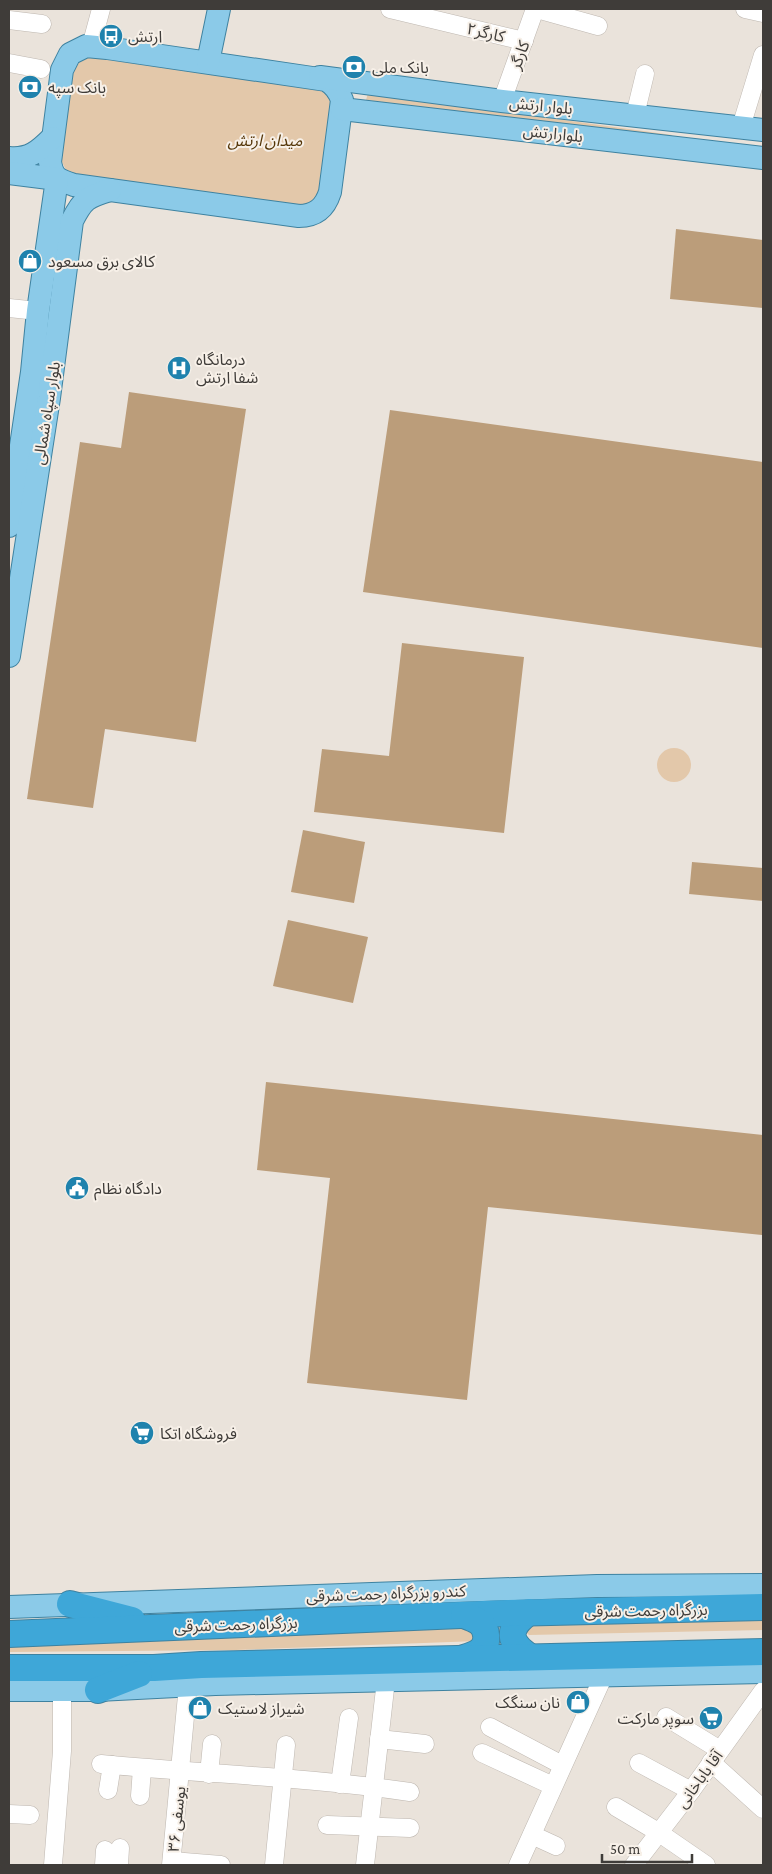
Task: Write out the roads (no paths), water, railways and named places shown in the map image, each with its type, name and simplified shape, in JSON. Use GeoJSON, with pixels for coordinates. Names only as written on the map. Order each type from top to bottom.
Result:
{"type":"FeatureCollection","features":[{"type":"Feature","properties":{"kind":"highway"},"geometry":{"type":"LineString","coordinates":[[70,1604],[156,1627]]}},
{"type":"Feature","properties":{"kind":"highway","name":"بزرگراه رحمت شرقی"},"geometry":{"type":"LineString","coordinates":[[9,1634],[529,1612],[763,1607]]}},
{"type":"Feature","properties":{"kind":"highway"},"geometry":{"type":"LineString","coordinates":[[529,1612],[517,1621],[512,1632],[513,1639],[519,1648],[530,1657]]}},
{"type":"Feature","properties":{"kind":"highway"},"geometry":{"type":"LineString","coordinates":[[461,1659],[476,1654],[483,1649],[486,1638],[483,1626],[464,1615]]}},
{"type":"Feature","properties":{"kind":"highway"},"geometry":{"type":"LineString","coordinates":[[9,1668],[154,1668],[201,1664],[763,1652]]}},
{"type":"Feature","properties":{"kind":"highway"},"geometry":{"type":"LineString","coordinates":[[98,1690],[154,1668]]}},
{"type":"Feature","properties":{"kind":"main road"},"geometry":{"type":"LineString","coordinates":[[208,62],[219,9]]}},
{"type":"Feature","properties":{"kind":"main road"},"geometry":{"type":"LineString","coordinates":[[9,173],[57,179],[74,185],[307,216],[315,213],[328,200],[342,100],[334,85],[318,77],[91,46],[77,49],[70,54],[65,62],[52,138],[50,162],[52,172],[57,179]]}},
{"type":"Feature","properties":{"kind":"main road","name":"بلوار ارتش"},"geometry":{"type":"LineString","coordinates":[[318,77],[502,101],[752,128]]}},
{"type":"Feature","properties":{"kind":"main road","name":"بلوارارتش"},"geometry":{"type":"LineString","coordinates":[[342,109],[763,158]]}},
{"type":"Feature","properties":{"kind":"main road"},"geometry":{"type":"LineString","coordinates":[[704,150],[709,122]]}},
{"type":"Feature","properties":{"kind":"main road"},"geometry":{"type":"LineString","coordinates":[[9,158],[18,159],[30,156],[40,150],[52,138]]}},
{"type":"Feature","properties":{"kind":"main road","name":"بلوار سپاه شمالی"},"geometry":{"type":"LineString","coordinates":[[15,525],[49,398],[62,220],[57,179]]}},
{"type":"Feature","properties":{"kind":"main road","name":"بلوار سپاه شمالی"},"geometry":{"type":"LineString","coordinates":[[9,656],[15,525],[15,439],[32,372],[38,311],[62,220],[89,197],[110,190]]}},
{"type":"Feature","properties":{"kind":"main road","name":"کندرو بزرگراه رحمت شرقی"},"geometry":{"type":"LineString","coordinates":[[9,1606],[597,1586],[763,1585]]}},
{"type":"Feature","properties":{"kind":"main road"},"geometry":{"type":"LineString","coordinates":[[9,1690],[98,1690],[188,1685],[763,1672]]}},
{"type":"Feature","properties":{"kind":"street"},"geometry":{"type":"LineString","coordinates":[[91,46],[102,9]]}},
{"type":"Feature","properties":{"kind":"street","name":"کارگر۲"},"geometry":{"type":"LineString","coordinates":[[390,9],[524,41]]}},
{"type":"Feature","properties":{"kind":"street"},"geometry":{"type":"LineString","coordinates":[[536,9],[598,26]]}},
{"type":"Feature","properties":{"kind":"street","name":"کارگر"},"geometry":{"type":"LineString","coordinates":[[502,101],[536,9]]}},
{"type":"Feature","properties":{"kind":"street"},"geometry":{"type":"LineString","coordinates":[[745,9],[763,13]]}},
{"type":"Feature","properties":{"kind":"street"},"geometry":{"type":"LineString","coordinates":[[9,20],[42,24]]}},
{"type":"Feature","properties":{"kind":"street"},"geometry":{"type":"LineString","coordinates":[[9,63],[41,68]]}},
{"type":"Feature","properties":{"kind":"street"},"geometry":{"type":"LineString","coordinates":[[752,128],[762,64]]}},
{"type":"Feature","properties":{"kind":"street"},"geometry":{"type":"LineString","coordinates":[[635,115],[645,74]]}},
{"type":"Feature","properties":{"kind":"street"},"geometry":{"type":"LineString","coordinates":[[9,308],[38,311]]}},
{"type":"Feature","properties":{"kind":"street"},"geometry":{"type":"LineString","coordinates":[[518,1865],[562,1764],[604,1675]]}},
{"type":"Feature","properties":{"kind":"street"},"geometry":{"type":"LineString","coordinates":[[364,1865],[386,1680]]}},
{"type":"Feature","properties":{"kind":"street","name":"یوسفی ۳۶"},"geometry":{"type":"LineString","coordinates":[[172,1863],[188,1685]]}},
{"type":"Feature","properties":{"kind":"street"},"geometry":{"type":"LineString","coordinates":[[53,1865],[62,1751],[62,1689]]}},
{"type":"Feature","properties":{"kind":"street","name":"آقا باباخانی"},"geometry":{"type":"LineString","coordinates":[[634,1865],[763,1692]]}},
{"type":"Feature","properties":{"kind":"street"},"geometry":{"type":"LineString","coordinates":[[666,1717],[715,1756],[763,1809]]}},
{"type":"Feature","properties":{"kind":"street"},"geometry":{"type":"LineString","coordinates":[[340,1784],[349,1718]]}},
{"type":"Feature","properties":{"kind":"street"},"geometry":{"type":"LineString","coordinates":[[490,1727],[562,1764]]}},
{"type":"Feature","properties":{"kind":"street"},"geometry":{"type":"LineString","coordinates":[[379,1739],[425,1744]]}},
{"type":"Feature","properties":{"kind":"street"},"geometry":{"type":"LineString","coordinates":[[209,1774],[212,1744]]}},
{"type":"Feature","properties":{"kind":"street"},"geometry":{"type":"LineString","coordinates":[[274,1865],[286,1745]]}},
{"type":"Feature","properties":{"kind":"street"},"geometry":{"type":"LineString","coordinates":[[482,1753],[553,1786]]}},
{"type":"Feature","properties":{"kind":"street"},"geometry":{"type":"LineString","coordinates":[[639,1763],[691,1791]]}},
{"type":"Feature","properties":{"kind":"street"},"geometry":{"type":"LineString","coordinates":[[108,1790],[106,1764],[180,1772],[374,1786],[410,1792]]}},
{"type":"Feature","properties":{"kind":"street"},"geometry":{"type":"LineString","coordinates":[[140,1796],[142,1768]]}},
{"type":"Feature","properties":{"kind":"street"},"geometry":{"type":"LineString","coordinates":[[616,1807],[658,1832],[706,1865]]}},
{"type":"Feature","properties":{"kind":"street"},"geometry":{"type":"LineString","coordinates":[[9,1814],[30,1815]]}},
{"type":"Feature","properties":{"kind":"street"},"geometry":{"type":"LineString","coordinates":[[327,1825],[410,1828]]}},
{"type":"Feature","properties":{"kind":"street"},"geometry":{"type":"LineString","coordinates":[[532,1835],[556,1846]]}},
{"type":"Feature","properties":{"kind":"street"},"geometry":{"type":"LineString","coordinates":[[109,1854],[118,1865]]}},
{"type":"Feature","properties":{"kind":"street"},"geometry":{"type":"LineString","coordinates":[[172,1863],[221,1865]]}},
{"type":"Feature","properties":{"kind":"place","name":"ارتش"},"geometry":{"type":"Point","coordinates":[111,36]}},
{"type":"Feature","properties":{"kind":"place","name":"بانک ملی"},"geometry":{"type":"Point","coordinates":[354,67]}},
{"type":"Feature","properties":{"kind":"place","name":"بانک سپه"},"geometry":{"type":"Point","coordinates":[30,87]}},
{"type":"Feature","properties":{"kind":"place","name":"کالای برق مسعود"},"geometry":{"type":"Point","coordinates":[30,261]}},
{"type":"Feature","properties":{"kind":"place","name":"درمانگاه شفا ارتش"},"geometry":{"type":"Point","coordinates":[179,368]}},
{"type":"Feature","properties":{"kind":"place","name":"دادگاه نظام"},"geometry":{"type":"Point","coordinates":[77,1188]}},
{"type":"Feature","properties":{"kind":"place","name":"فروشگاه اتکا"},"geometry":{"type":"Point","coordinates":[142,1433]}},
{"type":"Feature","properties":{"kind":"place","name":"نان سنگک"},"geometry":{"type":"Point","coordinates":[578,1702]}},
{"type":"Feature","properties":{"kind":"place","name":"شیراز لاستیک"},"geometry":{"type":"Point","coordinates":[200,1708]}},
{"type":"Feature","properties":{"kind":"place","name":"سوپر مارکت"},"geometry":{"type":"Point","coordinates":[711,1718]}},
{"type":"Feature","properties":{"kind":"park label","name":"میدان ارتش"},"geometry":{"type":"Point","coordinates":[265,140]}}]}
